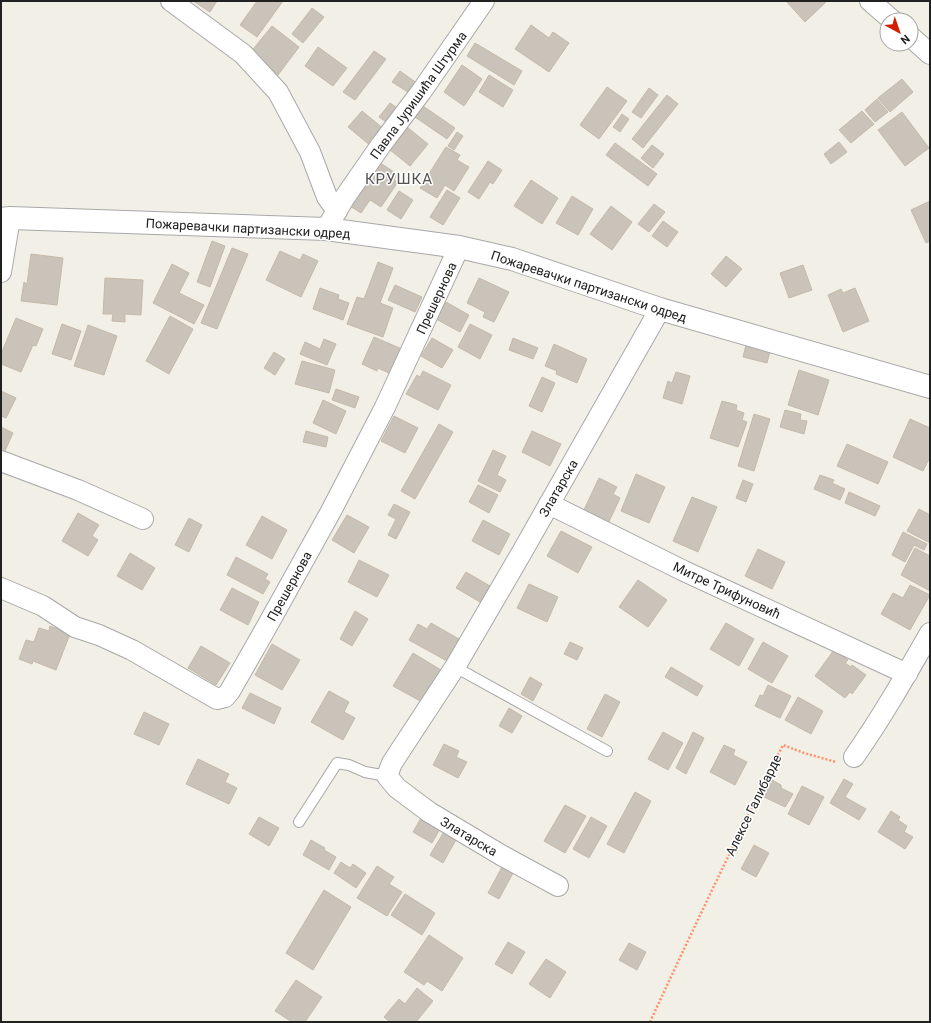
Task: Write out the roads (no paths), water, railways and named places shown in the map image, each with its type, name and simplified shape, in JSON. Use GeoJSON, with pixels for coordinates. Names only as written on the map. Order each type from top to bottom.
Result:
{"type":"FeatureCollection","features":[{"type":"Feature","properties":{"kind":"street"},"geometry":{"type":"LineString","coordinates":[[171,1],[243,54],[278,92],[310,152],[327,196],[332,220]]}},
{"type":"Feature","properties":{"kind":"street","name":"Павла Јуришића Штурма"},"geometry":{"type":"LineString","coordinates":[[332,220],[381,145],[421,92],[484,1]]}},
{"type":"Feature","properties":{"kind":"street"},"geometry":{"type":"LineString","coordinates":[[870,1],[883,12]]}},
{"type":"Feature","properties":{"kind":"street"},"geometry":{"type":"LineString","coordinates":[[919,44],[930,54]]}},
{"type":"Feature","properties":{"kind":"street"},"geometry":{"type":"LineString","coordinates":[[1,272],[6,219]]}},
{"type":"Feature","properties":{"kind":"street","name":"Пожаревачки партизански одред"},"geometry":{"type":"LineString","coordinates":[[6,219],[332,220],[512,259],[660,310],[930,387]]}},
{"type":"Feature","properties":{"kind":"street","name":"Прешернова"},"geometry":{"type":"LineString","coordinates":[[1,588],[43,606],[76,627],[99,635],[132,650],[217,699],[225,696],[230,691],[248,660],[330,513],[385,407],[459,247]]}},
{"type":"Feature","properties":{"kind":"street","name":"Златарска"},"geometry":{"type":"LineString","coordinates":[[558,886],[501,855],[429,812],[397,788],[387,776],[392,763],[455,667],[660,310]]}},
{"type":"Feature","properties":{"kind":"street"},"geometry":{"type":"LineString","coordinates":[[1,461],[78,490],[143,519]]}},
{"type":"Feature","properties":{"kind":"street","name":"Митре Трифуновић"},"geometry":{"type":"LineString","coordinates":[[549,504],[684,571],[907,674]]}},
{"type":"Feature","properties":{"kind":"street"},"geometry":{"type":"LineString","coordinates":[[854,757],[907,674],[930,633]]}},
{"type":"Feature","properties":{"kind":"lane"},"geometry":{"type":"LineString","coordinates":[[455,667],[607,752]]}},
{"type":"Feature","properties":{"kind":"lane"},"geometry":{"type":"LineString","coordinates":[[299,822],[336,763],[349,765],[365,772],[387,776]]}},
{"type":"Feature","properties":{"kind":"district","name":"КРУШКА"},"geometry":{"type":"Point","coordinates":[399,179]}}]}
